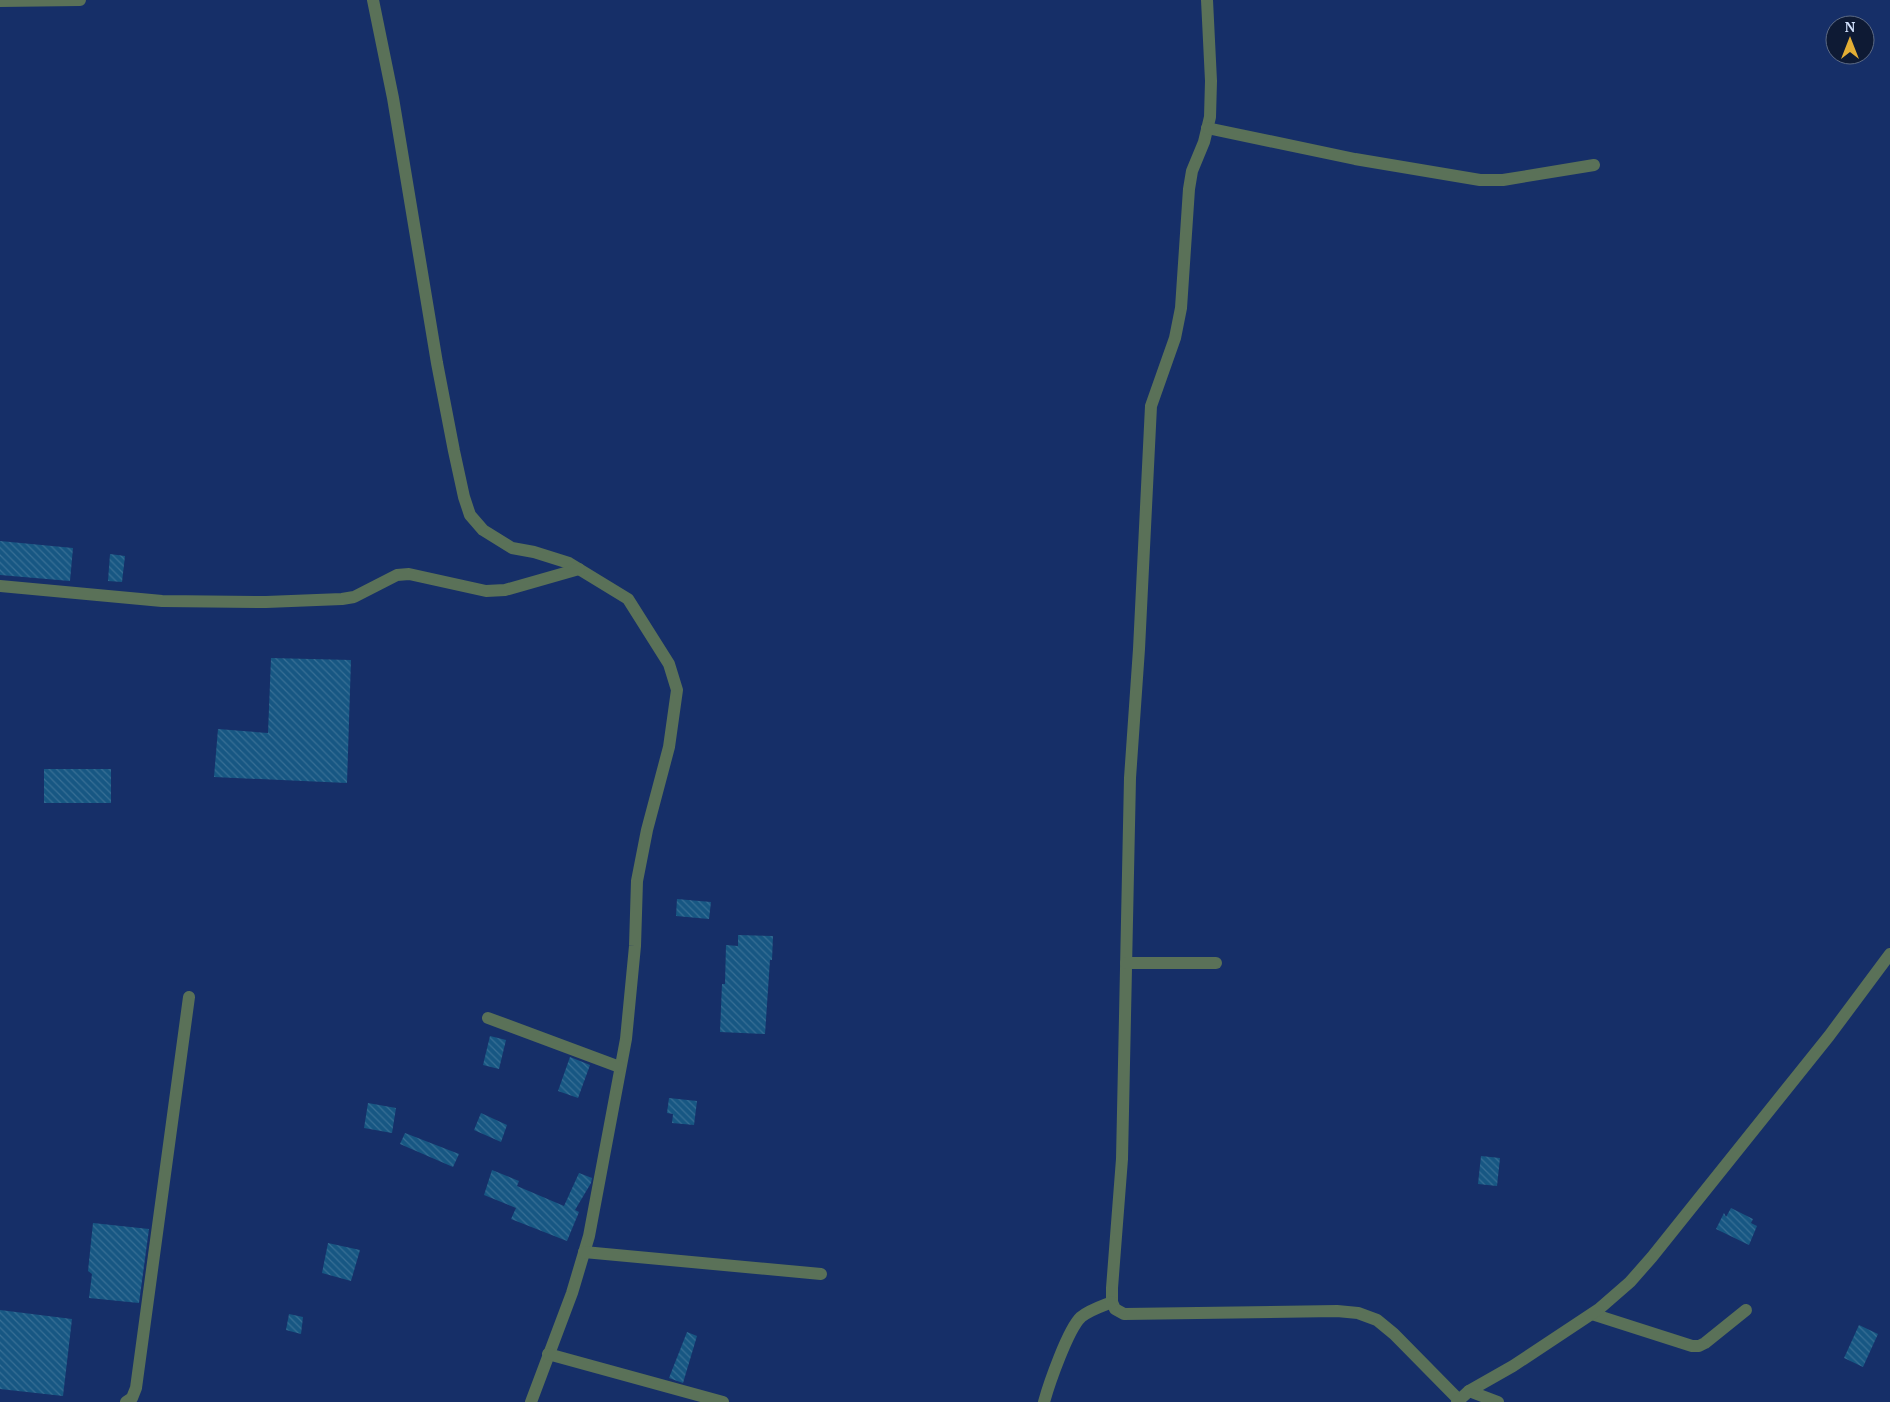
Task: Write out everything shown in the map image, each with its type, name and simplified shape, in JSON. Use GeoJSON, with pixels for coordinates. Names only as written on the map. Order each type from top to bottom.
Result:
{"type":"FeatureCollection","features":[{"type":"Feature","properties":{"kind":"street"},"geometry":{"type":"LineString","coordinates":[[0,1],[80,0]]}},
{"type":"Feature","properties":{"kind":"street"},"geometry":{"type":"LineString","coordinates":[[373,0],[393,98],[441,383],[464,497],[470,516],[483,530],[512,548],[534,552],[569,563],[628,598],[669,664],[676,690],[669,747],[647,830],[637,881],[635,946],[626,1039],[589,1236],[572,1293],[531,1402]]}},
{"type":"Feature","properties":{"kind":"street"},"geometry":{"type":"LineString","coordinates":[[1207,0],[1211,80],[1210,118],[1192,171],[1189,190],[1182,308],[1175,338],[1151,406],[1140,648],[1130,778],[1122,1158],[1113,1263],[1112,1302],[1115,1310],[1124,1314],[1337,1311],[1358,1313],[1377,1320],[1394,1334],[1458,1401],[1469,1391],[1512,1366],[1592,1314],[1630,1282],[1829,1036],[1890,954]]}},
{"type":"Feature","properties":{"kind":"street"},"geometry":{"type":"LineString","coordinates":[[1207,128],[1355,159],[1480,180],[1504,180],[1594,165]]}},
{"type":"Feature","properties":{"kind":"street"},"geometry":{"type":"LineString","coordinates":[[0,586],[162,601],[266,602],[342,600],[354,597],[397,575],[403,574],[486,591],[505,590],[579,569]]}},
{"type":"Feature","properties":{"kind":"street"},"geometry":{"type":"LineString","coordinates":[[1126,963],[1216,963]]}},
{"type":"Feature","properties":{"kind":"street"},"geometry":{"type":"LineString","coordinates":[[126,1402],[132,1398],[136,1388],[189,997]]}},
{"type":"Feature","properties":{"kind":"street"},"geometry":{"type":"LineString","coordinates":[[488,1018],[620,1066]]}},
{"type":"Feature","properties":{"kind":"street"},"geometry":{"type":"LineString","coordinates":[[584,1252],[821,1274]]}},
{"type":"Feature","properties":{"kind":"street"},"geometry":{"type":"LineString","coordinates":[[1044,1402],[1069,1335],[1079,1318],[1112,1302]]}},
{"type":"Feature","properties":{"kind":"street"},"geometry":{"type":"LineString","coordinates":[[1592,1314],[1692,1346],[1699,1346],[1746,1310]]}},
{"type":"Feature","properties":{"kind":"street"},"geometry":{"type":"LineString","coordinates":[[548,1354],[723,1402]]}},
{"type":"Feature","properties":{"kind":"street"},"geometry":{"type":"LineString","coordinates":[[1469,1391],[1498,1402]]}},
{"type":"Feature","properties":{"kind":"building"},"geometry":{"type":"Polygon","coordinates":[[[0,541],[73,548],[70,581],[0,575],[0,541]]]}},
{"type":"Feature","properties":{"kind":"building"},"geometry":{"type":"Polygon","coordinates":[[[110,554],[125,556],[122,582],[108,581],[110,554]]]}},
{"type":"Feature","properties":{"kind":"building"},"geometry":{"type":"Polygon","coordinates":[[[271,658],[351,660],[347,783],[214,777],[218,729],[268,733],[271,658]]]}},
{"type":"Feature","properties":{"kind":"building"},"geometry":{"type":"Polygon","coordinates":[[[44,769],[111,769],[111,803],[44,803],[44,769]]]}},
{"type":"Feature","properties":{"kind":"building"},"geometry":{"type":"Polygon","coordinates":[[[677,899],[711,902],[709,919],[676,916],[677,899]]]}},
{"type":"Feature","properties":{"kind":"building"},"geometry":{"type":"Polygon","coordinates":[[[738,935],[773,936],[765,1034],[720,1032],[722,984],[725,984],[726,945],[738,946],[738,935]]]}},
{"type":"Feature","properties":{"kind":"building"},"geometry":{"type":"Polygon","coordinates":[[[490,1036],[506,1040],[499,1069],[483,1065],[490,1036]]]}},
{"type":"Feature","properties":{"kind":"building"},"geometry":{"type":"Polygon","coordinates":[[[570,1057],[590,1065],[578,1098],[558,1091],[570,1057]]]}},
{"type":"Feature","properties":{"kind":"building"},"geometry":{"type":"Polygon","coordinates":[[[669,1098],[697,1101],[694,1125],[672,1123],[673,1114],[667,1113],[669,1098]]]}},
{"type":"Feature","properties":{"kind":"building"},"geometry":{"type":"Polygon","coordinates":[[[368,1103],[396,1108],[392,1133],[364,1128],[368,1103]]]}},
{"type":"Feature","properties":{"kind":"building"},"geometry":{"type":"Polygon","coordinates":[[[481,1113],[507,1125],[501,1142],[474,1130],[481,1113]]]}},
{"type":"Feature","properties":{"kind":"building"},"geometry":{"type":"Polygon","coordinates":[[[405,1133],[459,1154],[453,1167],[400,1144],[405,1133]]]}},
{"type":"Feature","properties":{"kind":"building"},"geometry":{"type":"Polygon","coordinates":[[[1481,1156],[1500,1158],[1497,1186],[1478,1184],[1481,1156]]]}},
{"type":"Feature","properties":{"kind":"building"},"geometry":{"type":"Polygon","coordinates":[[[492,1170],[519,1181],[517,1186],[564,1206],[579,1173],[592,1178],[575,1210],[579,1212],[567,1241],[511,1219],[516,1208],[484,1195],[492,1170]]]}},
{"type":"Feature","properties":{"kind":"building"},"geometry":{"type":"Polygon","coordinates":[[[1731,1208],[1753,1219],[1751,1223],[1757,1226],[1749,1245],[1716,1229],[1724,1213],[1726,1217],[1731,1208]]]}},
{"type":"Feature","properties":{"kind":"building"},"geometry":{"type":"Polygon","coordinates":[[[93,1223],[149,1229],[139,1303],[89,1298],[92,1274],[88,1271],[93,1223]]]}},
{"type":"Feature","properties":{"kind":"building"},"geometry":{"type":"Polygon","coordinates":[[[328,1243],[360,1250],[351,1281],[322,1273],[328,1243]]]}},
{"type":"Feature","properties":{"kind":"building"},"geometry":{"type":"Polygon","coordinates":[[[0,1310],[72,1319],[63,1396],[0,1389],[0,1310]]]}},
{"type":"Feature","properties":{"kind":"building"},"geometry":{"type":"Polygon","coordinates":[[[289,1314],[303,1317],[301,1334],[286,1330],[289,1314]]]}},
{"type":"Feature","properties":{"kind":"building"},"geometry":{"type":"Polygon","coordinates":[[[1859,1325],[1878,1334],[1863,1367],[1844,1358],[1859,1325]]]}},
{"type":"Feature","properties":{"kind":"building"},"geometry":{"type":"Polygon","coordinates":[[[687,1332],[697,1336],[683,1383],[669,1378],[687,1332]]]}}]}
